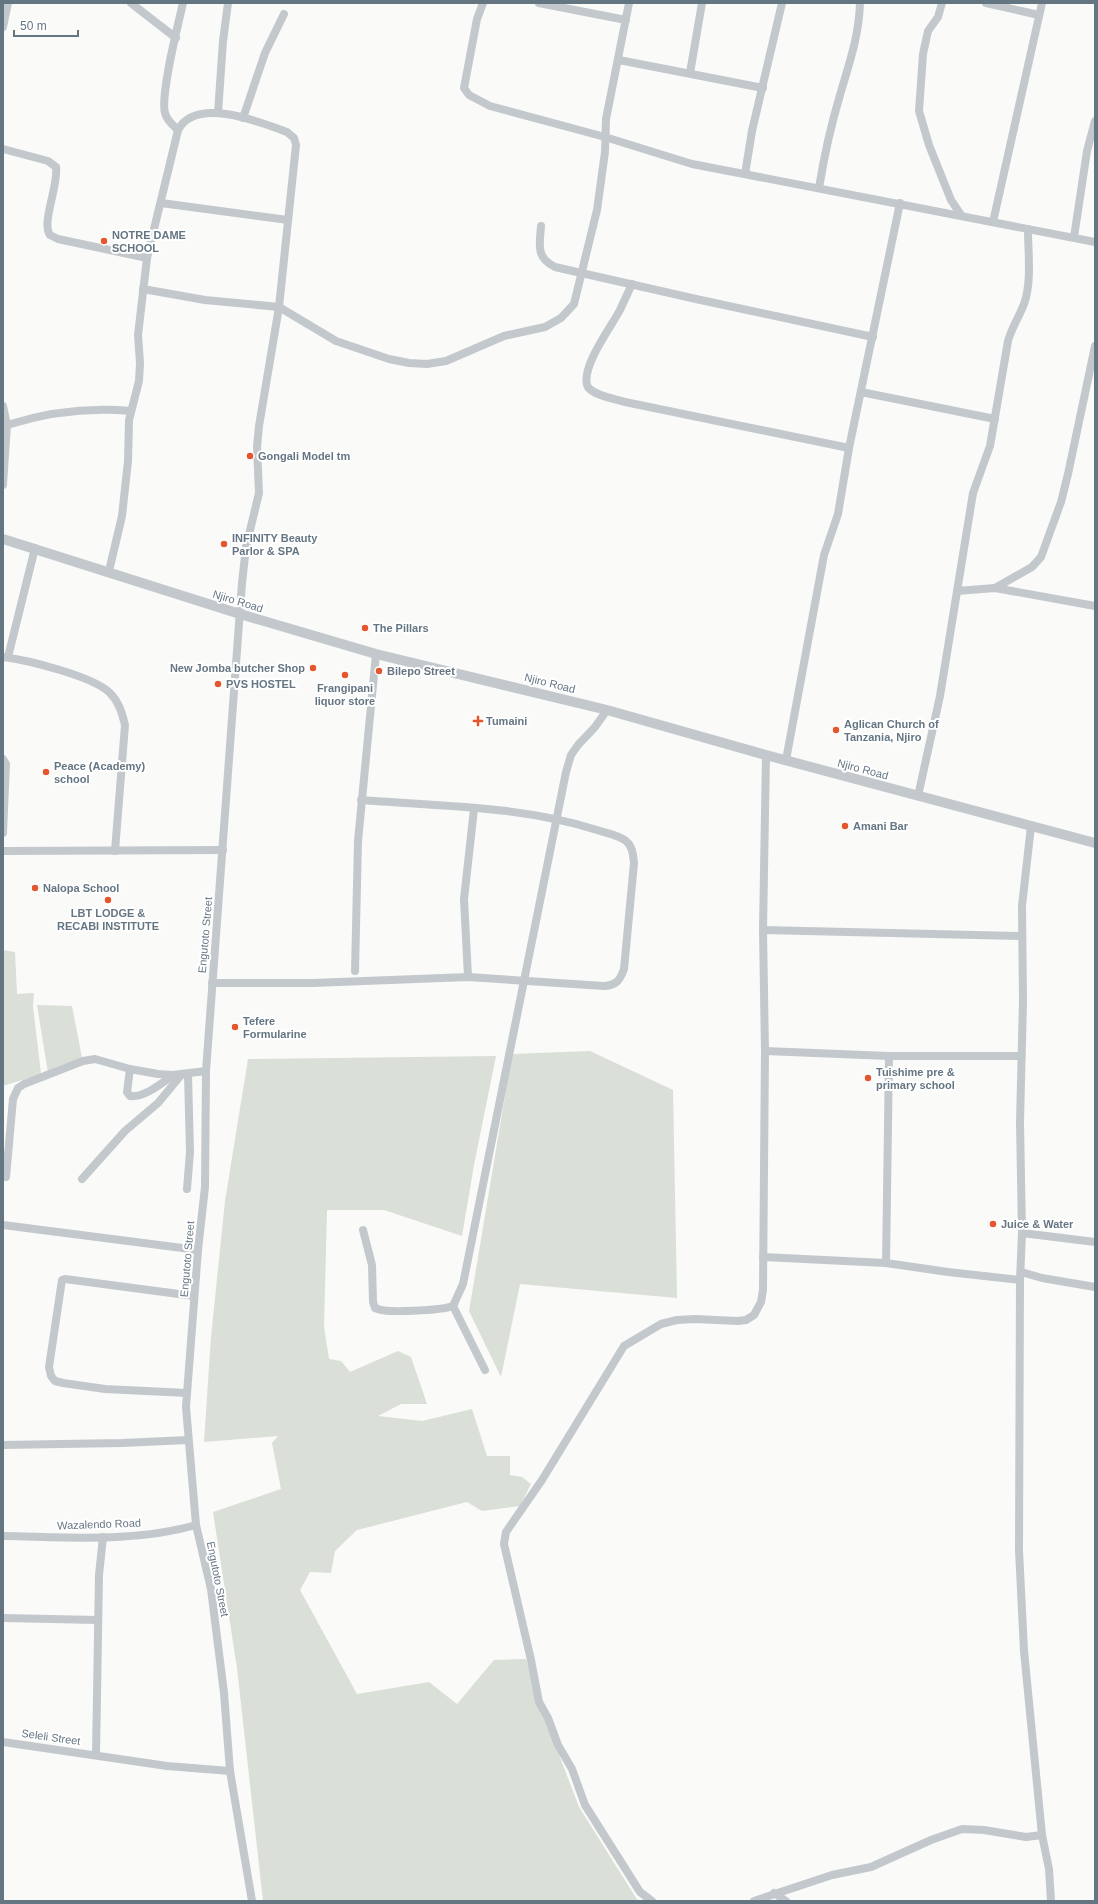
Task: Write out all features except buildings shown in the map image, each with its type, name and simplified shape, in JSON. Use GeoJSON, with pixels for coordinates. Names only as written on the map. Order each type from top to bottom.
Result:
{"type":"FeatureCollection","features":[{"type":"Feature","properties":{"kind":"street"},"geometry":{"type":"LineString","coordinates":[[3,27],[8,3]]}},
{"type":"Feature","properties":{"kind":"street"},"geometry":{"type":"LineString","coordinates":[[131,3],[176,38]]}},
{"type":"Feature","properties":{"kind":"street"},"geometry":{"type":"LineString","coordinates":[[178,130],[170,122],[164,108],[183,3]]}},
{"type":"Feature","properties":{"kind":"street"},"geometry":{"type":"LineString","coordinates":[[218,113],[223,40],[228,3]]}},
{"type":"Feature","properties":{"kind":"street"},"geometry":{"type":"LineString","coordinates":[[483,3],[476,19],[464,88],[469,96],[490,106],[605,137],[692,164],[900,203],[1095,242]]}},
{"type":"Feature","properties":{"kind":"street"},"geometry":{"type":"LineString","coordinates":[[539,3],[626,20]]}},
{"type":"Feature","properties":{"kind":"street"},"geometry":{"type":"LineString","coordinates":[[143,289],[205,300],[279,307],[336,341],[389,359],[409,363],[436,363],[462,355],[504,336],[544,327],[561,318],[574,304],[597,210],[606,119],[630,3]]}},
{"type":"Feature","properties":{"kind":"street"},"geometry":{"type":"LineString","coordinates":[[690,73],[702,3]]}},
{"type":"Feature","properties":{"kind":"street"},"geometry":{"type":"LineString","coordinates":[[745,174],[782,3]]}},
{"type":"Feature","properties":{"kind":"street"},"geometry":{"type":"LineString","coordinates":[[819,188],[822,167],[836,109],[853,54],[858,27],[860,3]]}},
{"type":"Feature","properties":{"kind":"street"},"geometry":{"type":"LineString","coordinates":[[942,3],[938,17],[928,31],[923,54],[919,111],[928,144],[952,200],[961,215]]}},
{"type":"Feature","properties":{"kind":"street"},"geometry":{"type":"LineString","coordinates":[[986,3],[1039,15]]}},
{"type":"Feature","properties":{"kind":"street"},"geometry":{"type":"LineString","coordinates":[[993,222],[1042,3]]}},
{"type":"Feature","properties":{"kind":"street"},"geometry":{"type":"LineString","coordinates":[[109,571],[122,516],[131,411],[139,381],[140,363],[138,335],[147,258],[178,130],[182,122],[189,117],[203,113],[218,113],[243,118],[265,53],[284,14]]}},
{"type":"Feature","properties":{"kind":"street"},"geometry":{"type":"LineString","coordinates":[[619,60],[763,88]]}},
{"type":"Feature","properties":{"kind":"street","name":"Engutoto Street"},"geometry":{"type":"LineString","coordinates":[[243,118],[287,132],[294,138],[296,145],[279,307],[259,426],[257,447],[259,493],[246,547],[240,614],[206,1071],[205,1187],[198,1250],[187,1393],[188,1440],[196,1525],[211,1589],[224,1692],[230,1771],[252,1901]]}},
{"type":"Feature","properties":{"kind":"street"},"geometry":{"type":"LineString","coordinates":[[1074,237],[1091,152],[1095,121]]}},
{"type":"Feature","properties":{"kind":"street"},"geometry":{"type":"LineString","coordinates":[[3,149],[48,161],[56,167],[56,182],[48,225],[50,235],[58,239],[147,258]]}},
{"type":"Feature","properties":{"kind":"street"},"geometry":{"type":"LineString","coordinates":[[161,203],[288,220]]}},
{"type":"Feature","properties":{"kind":"street"},"geometry":{"type":"LineString","coordinates":[[786,760],[822,563],[838,514],[849,448],[900,203]]}},
{"type":"Feature","properties":{"kind":"street"},"geometry":{"type":"LineString","coordinates":[[541,226],[540,246],[543,259],[555,267],[873,337]]}},
{"type":"Feature","properties":{"kind":"street"},"geometry":{"type":"LineString","coordinates":[[918,796],[940,696],[973,494],[990,446],[1008,341],[1012,326],[1024,304],[1027,286],[1028,229]]}},
{"type":"Feature","properties":{"kind":"street"},"geometry":{"type":"LineString","coordinates":[[632,284],[621,308],[596,351],[587,372],[587,385],[591,390],[598,394],[625,402],[849,448]]}},
{"type":"Feature","properties":{"kind":"street"},"geometry":{"type":"LineString","coordinates":[[995,588],[1032,567],[1041,557],[1068,474],[1093,368],[1095,346]]}},
{"type":"Feature","properties":{"kind":"street"},"geometry":{"type":"LineString","coordinates":[[861,392],[995,419]]}},
{"type":"Feature","properties":{"kind":"street"},"geometry":{"type":"LineString","coordinates":[[3,406],[7,425],[3,485]]}},
{"type":"Feature","properties":{"kind":"street"},"geometry":{"type":"LineString","coordinates":[[7,425],[45,414],[73,410],[131,411]]}},
{"type":"Feature","properties":{"kind":"street","name":"Njiro Road"},"geometry":{"type":"LineString","coordinates":[[3,539],[109,571],[240,614],[376,654],[606,710],[766,755],[1095,843]]}},
{"type":"Feature","properties":{"kind":"street"},"geometry":{"type":"LineString","coordinates":[[35,548],[6,657],[89,680],[110,692],[120,706],[125,725],[115,851]]}},
{"type":"Feature","properties":{"kind":"street"},"geometry":{"type":"LineString","coordinates":[[957,591],[995,588],[1095,606]]}},
{"type":"Feature","properties":{"kind":"street"},"geometry":{"type":"LineString","coordinates":[[355,971],[358,841],[376,654]]}},
{"type":"Feature","properties":{"kind":"street"},"geometry":{"type":"LineString","coordinates":[[363,1230],[372,1265],[373,1302],[375,1308],[384,1311],[430,1310],[445,1309],[453,1306],[463,1284],[566,772],[572,755],[578,745],[595,727],[606,710]]}},
{"type":"Feature","properties":{"kind":"street"},"geometry":{"type":"LineString","coordinates":[[652,1901],[640,1892],[585,1805],[572,1769],[558,1745],[548,1718],[539,1702],[525,1633],[505,1554],[504,1544],[506,1532],[542,1480],[624,1346],[661,1324],[677,1320],[746,1320],[754,1315],[761,1302],[763,1290],[765,1050],[763,930],[766,755]]}},
{"type":"Feature","properties":{"kind":"street"},"geometry":{"type":"LineString","coordinates":[[3,759],[6,764],[6,771],[3,833]]}},
{"type":"Feature","properties":{"kind":"street"},"geometry":{"type":"LineString","coordinates":[[212,983],[313,982],[468,977],[524,982],[604,986],[615,985],[621,978],[624,969],[634,863],[631,846],[622,838],[557,819],[474,808],[361,800]]}},
{"type":"Feature","properties":{"kind":"street"},"geometry":{"type":"LineString","coordinates":[[468,977],[464,899],[474,808]]}},
{"type":"Feature","properties":{"kind":"street"},"geometry":{"type":"LineString","coordinates":[[1031,826],[1022,906],[1022,1233],[1018,1494],[1020,1598],[1042,1835],[1049,1869],[1051,1901]]}},
{"type":"Feature","properties":{"kind":"street"},"geometry":{"type":"LineString","coordinates":[[3,851],[223,850]]}},
{"type":"Feature","properties":{"kind":"street"},"geometry":{"type":"LineString","coordinates":[[763,930],[1022,936]]}},
{"type":"Feature","properties":{"kind":"street"},"geometry":{"type":"LineString","coordinates":[[765,1050],[889,1056],[1021,1056]]}},
{"type":"Feature","properties":{"kind":"street"},"geometry":{"type":"LineString","coordinates":[[886,1263],[889,1056]]}},
{"type":"Feature","properties":{"kind":"street"},"geometry":{"type":"LineString","coordinates":[[6,1177],[13,1099],[18,1088],[83,1061],[103,1060],[130,1069],[181,1074],[206,1071]]}},
{"type":"Feature","properties":{"kind":"street"},"geometry":{"type":"LineString","coordinates":[[130,1069],[127,1092],[130,1096],[150,1090],[181,1074]]}},
{"type":"Feature","properties":{"kind":"street"},"geometry":{"type":"LineString","coordinates":[[82,1178],[116,1139],[158,1103],[181,1074]]}},
{"type":"Feature","properties":{"kind":"street"},"geometry":{"type":"LineString","coordinates":[[181,1074],[190,1152],[187,1189]]}},
{"type":"Feature","properties":{"kind":"street"},"geometry":{"type":"LineString","coordinates":[[3,1226],[198,1250]]}},
{"type":"Feature","properties":{"kind":"street"},"geometry":{"type":"LineString","coordinates":[[1022,1233],[1095,1242]]}},
{"type":"Feature","properties":{"kind":"street"},"geometry":{"type":"LineString","coordinates":[[763,1257],[886,1263],[948,1272],[1042,1278],[1095,1287]]}},
{"type":"Feature","properties":{"kind":"street"},"geometry":{"type":"LineString","coordinates":[[187,1393],[105,1389],[63,1383],[55,1381],[51,1376],[50,1367],[62,1280],[65,1279],[194,1296]]}},
{"type":"Feature","properties":{"kind":"street"},"geometry":{"type":"LineString","coordinates":[[453,1306],[485,1370]]}},
{"type":"Feature","properties":{"kind":"street"},"geometry":{"type":"LineString","coordinates":[[3,1445],[122,1443],[188,1440]]}},
{"type":"Feature","properties":{"kind":"street","name":"Wazalendo Road"},"geometry":{"type":"LineString","coordinates":[[3,1536],[103,1537],[158,1533],[196,1525]]}},
{"type":"Feature","properties":{"kind":"street"},"geometry":{"type":"LineString","coordinates":[[96,1754],[99,1575],[103,1537]]}},
{"type":"Feature","properties":{"kind":"street"},"geometry":{"type":"LineString","coordinates":[[3,1618],[98,1620]]}},
{"type":"Feature","properties":{"kind":"street","name":"Seleli Street"},"geometry":{"type":"LineString","coordinates":[[3,1742],[96,1754],[167,1766],[230,1771]]}},
{"type":"Feature","properties":{"kind":"street"},"geometry":{"type":"LineString","coordinates":[[754,1901],[774,1893],[832,1875],[871,1867],[931,1840],[962,1829],[984,1830],[1026,1837],[1042,1835]]}},
{"type":"Feature","properties":{"kind":"street"},"geometry":{"type":"LineString","coordinates":[[774,1893],[786,1901]]}},
{"type":"Feature","properties":{"kind":"shaded area"},"geometry":{"type":"Polygon","coordinates":[[[3,950],[15,952],[17,994],[34,993],[33,1006],[41,1074],[3,1086],[3,950]]]}},
{"type":"Feature","properties":{"kind":"shaded area"},"geometry":{"type":"Polygon","coordinates":[[[37,1005],[72,1006],[82,1058],[56,1067],[48,1073],[37,1005]]]}},
{"type":"Feature","properties":{"kind":"shaded area"},"geometry":{"type":"Polygon","coordinates":[[[590,1051],[673,1090],[677,1298],[520,1284],[501,1377],[469,1311],[512,1054],[590,1051]]]}},
{"type":"Feature","properties":{"kind":"shaded area"},"geometry":{"type":"Polygon","coordinates":[[[496,1056],[474,1165],[462,1236],[384,1210],[327,1210],[324,1327],[329,1359],[341,1361],[350,1372],[398,1351],[411,1357],[427,1404],[401,1404],[378,1416],[422,1421],[472,1409],[487,1456],[510,1456],[510,1475],[522,1477],[531,1484],[520,1506],[482,1511],[467,1502],[357,1530],[335,1551],[331,1573],[310,1572],[300,1590],[357,1694],[429,1682],[457,1704],[494,1660],[526,1659],[545,1718],[579,1807],[638,1901],[263,1901],[237,1668],[213,1512],[281,1489],[272,1443],[278,1436],[204,1442],[211,1337],[225,1201],[248,1059],[496,1056]]]}},
{"type":"Feature","properties":{"kind":"place","name":"NOTRE DAME SCHOOL"},"geometry":{"type":"Point","coordinates":[104,241]}},
{"type":"Feature","properties":{"kind":"place","name":"Gongali Model tm"},"geometry":{"type":"Point","coordinates":[250,456]}},
{"type":"Feature","properties":{"kind":"place","name":"INFINITY Beauty Parlor & SPA"},"geometry":{"type":"Point","coordinates":[224,544]}},
{"type":"Feature","properties":{"kind":"place","name":"The Pillars"},"geometry":{"type":"Point","coordinates":[365,628]}},
{"type":"Feature","properties":{"kind":"place","name":"New Jomba butcher Shop"},"geometry":{"type":"Point","coordinates":[313,668]}},
{"type":"Feature","properties":{"kind":"place","name":"Bilepo Street"},"geometry":{"type":"Point","coordinates":[379,671]}},
{"type":"Feature","properties":{"kind":"place","name":"Frangipani liquor store"},"geometry":{"type":"Point","coordinates":[345,675]}},
{"type":"Feature","properties":{"kind":"place","name":"PVS HOSTEL"},"geometry":{"type":"Point","coordinates":[218,684]}},
{"type":"Feature","properties":{"kind":"place","name":"Tumaini"},"geometry":{"type":"Point","coordinates":[478,721]}},
{"type":"Feature","properties":{"kind":"place","name":"Aglican Church of Tanzania, Njiro"},"geometry":{"type":"Point","coordinates":[836,730]}},
{"type":"Feature","properties":{"kind":"place","name":"Peace (Academy) school"},"geometry":{"type":"Point","coordinates":[46,772]}},
{"type":"Feature","properties":{"kind":"place","name":"Amani Bar"},"geometry":{"type":"Point","coordinates":[845,826]}},
{"type":"Feature","properties":{"kind":"place","name":"Nalopa School"},"geometry":{"type":"Point","coordinates":[35,888]}},
{"type":"Feature","properties":{"kind":"place","name":"LBT LODGE & RECABI INSTITUTE"},"geometry":{"type":"Point","coordinates":[108,900]}},
{"type":"Feature","properties":{"kind":"place","name":"Tefere Formularine"},"geometry":{"type":"Point","coordinates":[235,1027]}},
{"type":"Feature","properties":{"kind":"place","name":"Tuishime pre & primary school"},"geometry":{"type":"Point","coordinates":[868,1078]}},
{"type":"Feature","properties":{"kind":"place","name":"Juice & Water"},"geometry":{"type":"Point","coordinates":[993,1224]}}]}
